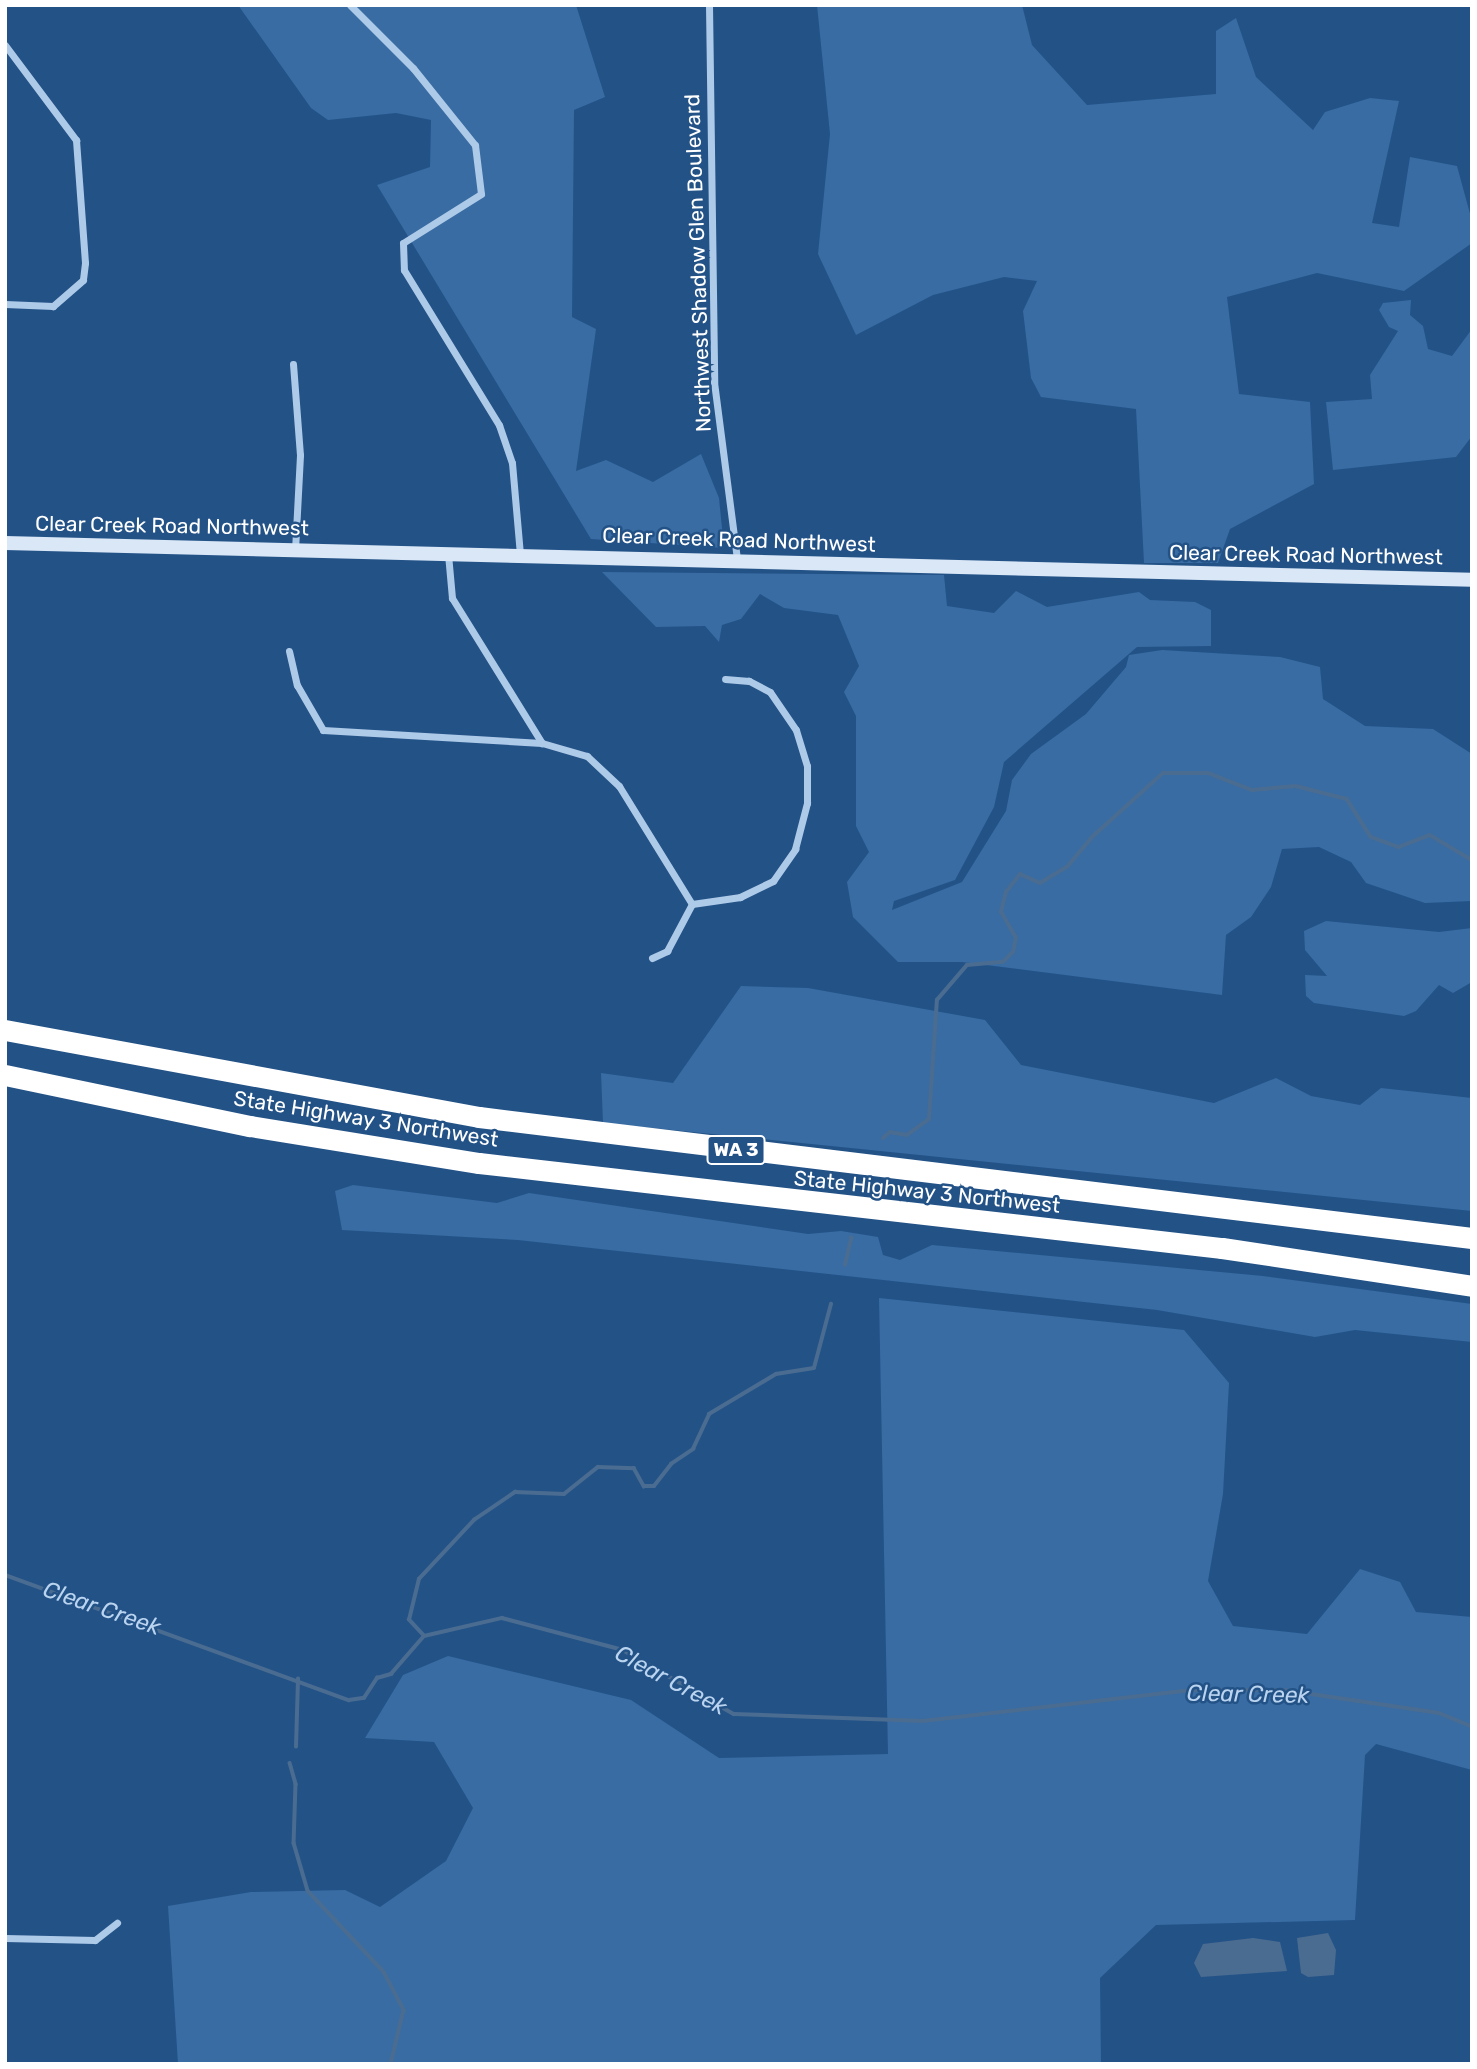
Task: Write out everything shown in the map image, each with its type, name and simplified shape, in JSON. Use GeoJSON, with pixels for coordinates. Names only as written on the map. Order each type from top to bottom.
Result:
{"type":"FeatureCollection","features":[{"type":"Feature","properties":{"kind":"highway","name":"State Highway 3 Northwest"},"geometry":{"type":"LineString","coordinates":[[5,1030],[479,1118],[1472,1238]]}},
{"type":"Feature","properties":{"kind":"highway","name":"State Highway 3 Northwest"},"geometry":{"type":"LineString","coordinates":[[5,1076],[250,1126],[479,1163],[1222,1248],[1472,1286]]}},
{"type":"Feature","properties":{"kind":"main road","name":"Clear Creek Road Northwest"},"geometry":{"type":"LineString","coordinates":[[5,543],[1472,580]]}},
{"type":"Feature","properties":{"kind":"street"},"geometry":{"type":"LineString","coordinates":[[350,5],[413,68],[478,157],[481,194],[403,243],[404,270],[499,425],[512,463],[520,555]]}},
{"type":"Feature","properties":{"kind":"street","name":"Northwest Shadow Glen Boulevard"},"geometry":{"type":"LineString","coordinates":[[709,5],[715,382],[737,560]]}},
{"type":"Feature","properties":{"kind":"street"},"geometry":{"type":"LineString","coordinates":[[5,45],[76,140],[85,263],[83,280],[53,306],[5,304]]}},
{"type":"Feature","properties":{"kind":"street"},"geometry":{"type":"LineString","coordinates":[[293,364],[300,466],[295,550]]}},
{"type":"Feature","properties":{"kind":"street"},"geometry":{"type":"LineString","coordinates":[[448,554],[452,598],[542,743]]}},
{"type":"Feature","properties":{"kind":"street"},"geometry":{"type":"LineString","coordinates":[[289,650],[297,685],[323,730],[542,743],[587,756],[619,786],[692,904]]}},
{"type":"Feature","properties":{"kind":"street"},"geometry":{"type":"LineString","coordinates":[[692,904],[740,897],[773,881],[795,849],[807,803],[807,766],[796,730],[770,692],[749,681],[725,679]]}},
{"type":"Feature","properties":{"kind":"street"},"geometry":{"type":"LineString","coordinates":[[652,958],[667,951],[692,904]]}},
{"type":"Feature","properties":{"kind":"street"},"geometry":{"type":"LineString","coordinates":[[5,1938],[94,1940],[117,1923]]}},
{"type":"Feature","properties":{"kind":"shaded area"},"geometry":{"type":"Polygon","coordinates":[[[238,5],[576,5],[605,97],[574,110],[572,317],[596,329],[576,471],[606,460],[653,482],[701,454],[719,498],[724,548],[591,539],[377,185],[430,167],[431,120],[396,113],[328,120],[311,108],[238,5]]]}},
{"type":"Feature","properties":{"kind":"shaded area"},"geometry":{"type":"Polygon","coordinates":[[[817,5],[1022,5],[1032,45],[1087,105],[1216,94],[1216,31],[1236,18],[1256,77],[1313,130],[1325,112],[1370,98],[1399,101],[1372,223],[1399,227],[1410,157],[1457,166],[1472,221],[1472,243],[1404,291],[1317,273],[1227,297],[1239,394],[1310,402],[1314,484],[1230,529],[1218,563],[1144,563],[1136,409],[1041,397],[1031,378],[1023,311],[1037,281],[1004,277],[933,295],[856,335],[818,254],[830,134],[817,5]]]}},
{"type":"Feature","properties":{"kind":"shaded area"},"geometry":{"type":"Polygon","coordinates":[[[1411,300],[1410,315],[1423,326],[1428,349],[1452,356],[1472,329],[1472,436],[1456,457],[1333,470],[1326,402],[1372,399],[1370,375],[1398,331],[1389,327],[1379,310],[1383,303],[1411,300]]]}},
{"type":"Feature","properties":{"kind":"shaded area"},"geometry":{"type":"Polygon","coordinates":[[[602,572],[944,575],[947,606],[994,613],[1016,591],[1047,607],[1139,592],[1150,600],[1195,602],[1211,610],[1211,646],[1137,647],[1004,762],[994,807],[955,880],[894,901],[892,910],[962,882],[1006,811],[1012,780],[1031,754],[1086,714],[1126,667],[1129,655],[1162,650],[1280,657],[1320,667],[1323,699],[1365,726],[1433,729],[1472,754],[1472,901],[1425,903],[1366,883],[1351,862],[1319,847],[1282,849],[1271,887],[1251,917],[1226,935],[1222,995],[962,962],[898,962],[853,917],[847,882],[869,852],[856,826],[856,716],[844,692],[859,666],[838,615],[784,608],[760,594],[741,619],[722,625],[719,642],[705,626],[656,627],[602,572]]]}},
{"type":"Feature","properties":{"kind":"shaded area"},"geometry":{"type":"Polygon","coordinates":[[[1326,921],[1439,932],[1472,928],[1472,982],[1453,993],[1439,985],[1416,1011],[1404,1016],[1314,1003],[1306,996],[1305,975],[1327,976],[1305,950],[1304,931],[1326,921]]]}},
{"type":"Feature","properties":{"kind":"shaded area"},"geometry":{"type":"Polygon","coordinates":[[[741,986],[808,988],[985,1020],[1021,1065],[1214,1103],[1276,1078],[1311,1096],[1360,1105],[1381,1088],[1472,1098],[1472,1211],[603,1123],[601,1073],[673,1083],[741,986]]]}},
{"type":"Feature","properties":{"kind":"shaded area"},"geometry":{"type":"Polygon","coordinates":[[[353,1185],[497,1203],[529,1193],[808,1234],[841,1231],[878,1237],[883,1255],[900,1260],[932,1245],[1263,1276],[1472,1304],[1472,1342],[1355,1330],[1315,1337],[1157,1310],[518,1240],[342,1230],[335,1191],[353,1185]]]}},
{"type":"Feature","properties":{"kind":"shaded area"},"geometry":{"type":"Polygon","coordinates":[[[879,1298],[1184,1330],[1229,1383],[1223,1494],[1208,1581],[1233,1626],[1307,1634],[1360,1569],[1400,1582],[1416,1612],[1472,1617],[1472,1770],[1376,1744],[1365,1755],[1355,1920],[1156,1925],[1100,1978],[1101,2064],[178,2064],[168,1906],[251,1892],[345,1890],[380,1907],[446,1861],[473,1808],[434,1742],[365,1738],[403,1675],[448,1656],[631,1700],[719,1758],[888,1754],[879,1298]]]}},
{"type":"Feature","properties":{"kind":"shaded area"},"geometry":{"type":"Polygon","coordinates":[[[1328,1933],[1336,1950],[1334,1975],[1308,1977],[1301,1973],[1297,1938],[1328,1933]]]}},
{"type":"Feature","properties":{"kind":"shaded area"},"geometry":{"type":"Polygon","coordinates":[[[1253,1938],[1280,1942],[1287,1971],[1201,1977],[1194,1963],[1203,1944],[1253,1938]]]}},
{"type":"Feature","properties":{"kind":"waterway"},"geometry":{"type":"LineString","coordinates":[[883,1138],[890,1132],[907,1135],[929,1119],[937,1000],[967,965],[1003,962],[1013,952],[1016,938],[1001,912],[1006,892],[1020,874],[1040,883],[1067,867],[1092,837],[1163,773],[1208,773],[1252,790],[1296,786],[1347,799],[1371,837],[1399,847],[1430,835],[1472,860]]}},
{"type":"Feature","properties":{"kind":"waterway"},"geometry":{"type":"LineString","coordinates":[[845,1265],[851,1238]]}},
{"type":"Feature","properties":{"kind":"waterway"},"geometry":{"type":"LineString","coordinates":[[424,1636],[409,1620],[419,1579],[474,1520],[515,1492],[564,1494],[598,1467],[634,1468],[644,1486],[654,1486],[671,1464],[693,1449],[709,1414],[776,1374],[814,1368],[831,1304]]}},
{"type":"Feature","properties":{"kind":"waterway","name":"Clear Creek"},"geometry":{"type":"LineString","coordinates":[[5,1575],[349,1700],[364,1698],[377,1678],[391,1674],[424,1636],[502,1618],[623,1650],[734,1714],[923,1721],[1191,1690],[1284,1690],[1439,1713],[1472,1726]]}},
{"type":"Feature","properties":{"kind":"waterway"},"geometry":{"type":"LineString","coordinates":[[296,1747],[298,1679]]}},
{"type":"Feature","properties":{"kind":"waterway"},"geometry":{"type":"LineString","coordinates":[[290,1763],[296,1784],[294,1843],[308,1891],[384,1972],[404,2010],[391,2064]]}}]}
